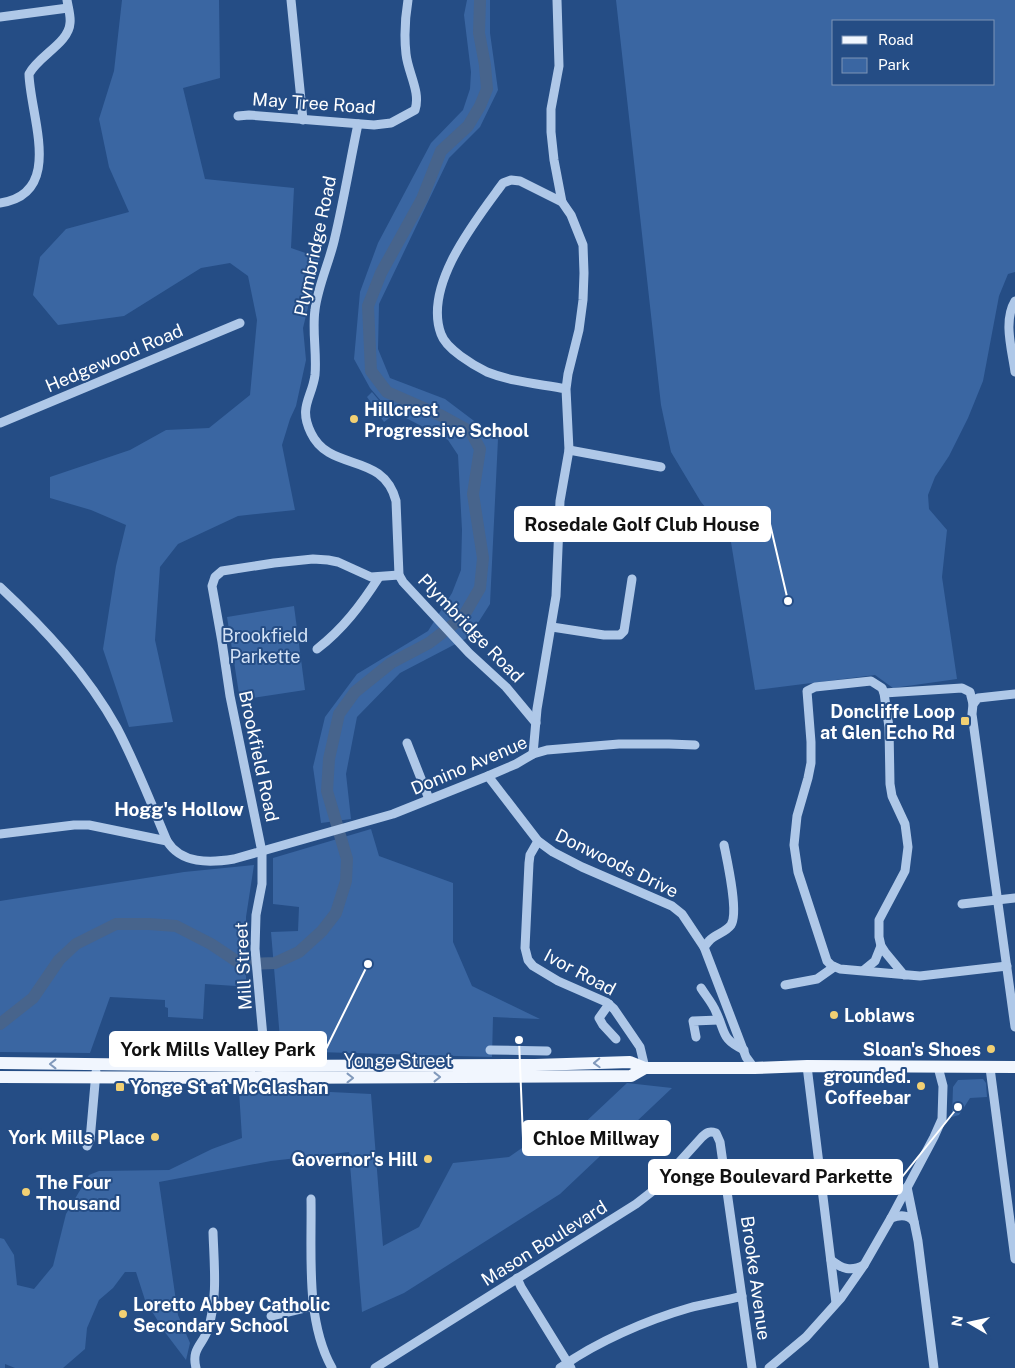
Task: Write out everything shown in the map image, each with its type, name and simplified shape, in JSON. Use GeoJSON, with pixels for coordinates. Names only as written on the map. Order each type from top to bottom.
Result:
{"type":"FeatureCollection","features":[{"type":"Feature","properties":{"kind":"main road","name":"Yonge Street"},"geometry":{"type":"LineString","coordinates":[[4,1063],[97,1064],[266,1072]]}},
{"type":"Feature","properties":{"kind":"main road","name":"Yonge Street"},"geometry":{"type":"LineString","coordinates":[[4,1078],[95,1078],[266,1072],[510,1071],[632,1076],[645,1068],[808,1066],[1015,1067]]}},
{"type":"Feature","properties":{"kind":"street"},"geometry":{"type":"LineString","coordinates":[[290,0],[303,120]]}},
{"type":"Feature","properties":{"kind":"street","name":"May Tree Road"},"geometry":{"type":"LineString","coordinates":[[238,116],[249,114],[374,125],[391,123],[415,110],[418,102],[406,55],[404,25],[408,0]]}},
{"type":"Feature","properties":{"kind":"street"},"geometry":{"type":"LineString","coordinates":[[533,754],[536,723],[552,626],[558,564],[560,501],[569,450],[566,389],[578,330],[584,273],[583,245],[571,215],[562,202],[551,132],[552,110],[559,66],[557,0]]}},
{"type":"Feature","properties":{"kind":"street"},"geometry":{"type":"LineString","coordinates":[[0,17],[68,4],[70,23],[67,33],[33,67],[29,74],[40,150],[39,170],[36,178],[23,195],[0,203]]}},
{"type":"Feature","properties":{"kind":"street","name":"Plymbridge Road"},"geometry":{"type":"LineString","coordinates":[[358,124],[336,236],[315,307],[315,374],[306,404],[306,418],[311,435],[321,447],[336,456],[384,476],[393,489],[397,516],[398,574],[409,589],[469,653],[506,687],[536,723]]}},
{"type":"Feature","properties":{"kind":"street"},"geometry":{"type":"LineString","coordinates":[[562,202],[520,181],[511,180],[503,183],[451,262],[440,290],[437,316],[441,335],[452,349],[466,360],[488,372],[511,379],[566,389]]}},
{"type":"Feature","properties":{"kind":"street"},"geometry":{"type":"LineString","coordinates":[[1015,301],[1009,314],[1015,372]]}},
{"type":"Feature","properties":{"kind":"street","name":"Hedgewood Road"},"geometry":{"type":"LineString","coordinates":[[0,423],[240,323]]}},
{"type":"Feature","properties":{"kind":"street"},"geometry":{"type":"LineString","coordinates":[[569,450],[661,467]]}},
{"type":"Feature","properties":{"kind":"street","name":"Brookfield Road"},"geometry":{"type":"LineString","coordinates":[[262,852],[230,696],[212,586],[214,577],[222,571],[312,560],[328,560],[338,562],[371,578],[379,577]]}},
{"type":"Feature","properties":{"kind":"street"},"geometry":{"type":"LineString","coordinates":[[317,649],[347,622],[364,602],[379,577],[398,574]]}},
{"type":"Feature","properties":{"kind":"street"},"geometry":{"type":"LineString","coordinates":[[552,626],[604,635],[620,635],[624,631],[632,579]]}},
{"type":"Feature","properties":{"kind":"street"},"geometry":{"type":"LineString","coordinates":[[0,587],[54,641],[86,679],[117,729],[167,840]]}},
{"type":"Feature","properties":{"kind":"street"},"geometry":{"type":"LineString","coordinates":[[904,975],[881,946],[879,937],[879,920],[905,871],[908,847],[904,824],[892,796],[890,784],[888,768],[889,727],[884,693],[882,688],[872,681],[815,687],[807,691],[811,763],[796,822],[794,853],[824,957],[834,967],[904,975],[920,976],[1007,966]]}},
{"type":"Feature","properties":{"kind":"street"},"geometry":{"type":"LineString","coordinates":[[884,693],[962,688],[970,692],[1015,1027]]}},
{"type":"Feature","properties":{"kind":"street"},"geometry":{"type":"LineString","coordinates":[[973,704],[978,698],[1015,694]]}},
{"type":"Feature","properties":{"kind":"street"},"geometry":{"type":"LineString","coordinates":[[407,743],[429,799]]}},
{"type":"Feature","properties":{"kind":"street","name":"Donino Avenue"},"geometry":{"type":"LineString","coordinates":[[167,840],[180,854],[196,860],[226,860],[262,852],[393,814],[488,776],[516,764],[533,754],[547,750],[618,744],[695,746]]}},
{"type":"Feature","properties":{"kind":"street","name":"Donwoods Drive"},"geometry":{"type":"LineString","coordinates":[[488,776],[538,841],[553,852],[582,867],[672,906],[682,914],[704,947],[746,1057],[754,1068]]}},
{"type":"Feature","properties":{"kind":"street"},"geometry":{"type":"LineString","coordinates":[[0,834],[66,825],[89,825],[167,840]]}},
{"type":"Feature","properties":{"kind":"street","name":"Ivor Road"},"geometry":{"type":"LineString","coordinates":[[538,841],[530,855],[529,864],[525,948],[528,960],[533,966],[558,980],[610,1004],[620,1016],[640,1048],[645,1068]]}},
{"type":"Feature","properties":{"kind":"street"},"geometry":{"type":"LineString","coordinates":[[704,947],[709,941],[725,931],[732,924],[734,918],[733,899],[724,845]]}},
{"type":"Feature","properties":{"kind":"street","name":"Mill Street"},"geometry":{"type":"LineString","coordinates":[[262,852],[262,884],[256,915],[255,949],[266,1072]]}},
{"type":"Feature","properties":{"kind":"street"},"geometry":{"type":"LineString","coordinates":[[962,904],[1015,898]]}},
{"type":"Feature","properties":{"kind":"street"},"geometry":{"type":"LineString","coordinates":[[864,970],[875,961],[881,946]]}},
{"type":"Feature","properties":{"kind":"street"},"geometry":{"type":"LineString","coordinates":[[785,985],[818,979],[834,967]]}},
{"type":"Feature","properties":{"kind":"street"},"geometry":{"type":"LineString","coordinates":[[701,988],[715,1008],[724,1034],[731,1044],[744,1050]]}},
{"type":"Feature","properties":{"kind":"street"},"geometry":{"type":"LineString","coordinates":[[610,1004],[599,1018],[616,1039]]}},
{"type":"Feature","properties":{"kind":"street"},"geometry":{"type":"LineString","coordinates":[[696,1036],[693,1021],[719,1020]]}},
{"type":"Feature","properties":{"kind":"street"},"geometry":{"type":"LineString","coordinates":[[490,1050],[547,1051]]}},
{"type":"Feature","properties":{"kind":"street"},"geometry":{"type":"LineString","coordinates":[[509,1050],[510,1071]]}},
{"type":"Feature","properties":{"kind":"street"},"geometry":{"type":"LineString","coordinates":[[87,1146],[90,1140],[97,1064]]}},
{"type":"Feature","properties":{"kind":"street"},"geometry":{"type":"LineString","coordinates":[[808,1066],[836,1303]]}},
{"type":"Feature","properties":{"kind":"street"},"geometry":{"type":"LineString","coordinates":[[778,1368],[792,1356],[836,1303],[864,1265],[907,1188],[942,1119],[942,1086],[938,1068]]}},
{"type":"Feature","properties":{"kind":"street"},"geometry":{"type":"LineString","coordinates":[[990,1068],[1015,1259]]}},
{"type":"Feature","properties":{"kind":"street","name":"Mason Boulevard"},"geometry":{"type":"LineString","coordinates":[[375,1368],[642,1199],[654,1190],[705,1134],[708,1132],[716,1133]]}},
{"type":"Feature","properties":{"kind":"street","name":"Brooke Avenue"},"geometry":{"type":"LineString","coordinates":[[716,1133],[720,1142],[752,1368]]}},
{"type":"Feature","properties":{"kind":"street"},"geometry":{"type":"LineString","coordinates":[[907,1188],[914,1222],[934,1368]]}},
{"type":"Feature","properties":{"kind":"street"},"geometry":{"type":"LineString","coordinates":[[311,1199],[313,1306],[320,1340],[332,1368]]}},
{"type":"Feature","properties":{"kind":"street"},"geometry":{"type":"LineString","coordinates":[[891,1218],[908,1216],[914,1222]]}},
{"type":"Feature","properties":{"kind":"street"},"geometry":{"type":"LineString","coordinates":[[195,1364],[195,1351],[208,1331],[213,1310],[215,1286],[214,1232]]}},
{"type":"Feature","properties":{"kind":"street"},"geometry":{"type":"LineString","coordinates":[[831,1260],[848,1270],[864,1265]]}},
{"type":"Feature","properties":{"kind":"street"},"geometry":{"type":"LineString","coordinates":[[517,1278],[566,1366],[612,1339],[651,1321],[690,1308],[742,1296]]}},
{"type":"Feature","properties":{"kind":"street"},"geometry":{"type":"LineString","coordinates":[[271,1316],[313,1306]]}},
{"type":"Feature","properties":{"kind":"street"},"geometry":{"type":"LineString","coordinates":[[769,1368],[806,1337]]}},
{"type":"Feature","properties":{"kind":"green space"},"geometry":{"type":"Polygon","coordinates":[[[122,0],[219,0],[220,78],[183,88],[205,179],[294,188],[291,248],[320,258],[303,328],[306,360],[296,406],[282,445],[295,510],[238,516],[178,544],[160,567],[155,640],[173,722],[129,727],[103,649],[116,566],[126,525],[91,510],[50,498],[50,477],[130,450],[166,430],[209,428],[250,395],[257,320],[248,276],[230,263],[201,268],[124,316],[58,325],[33,295],[40,257],[66,229],[129,212],[109,167],[99,119],[114,71],[122,0]]]}},
{"type":"Feature","properties":{"kind":"green space"},"geometry":{"type":"Polygon","coordinates":[[[467,0],[490,0],[490,33],[498,90],[480,127],[449,158],[379,304],[378,349],[390,378],[445,399],[498,439],[490,604],[469,637],[400,673],[357,717],[346,774],[351,819],[321,823],[313,767],[325,717],[357,674],[428,631],[452,593],[461,570],[462,530],[458,455],[448,440],[387,408],[370,388],[354,359],[360,292],[378,243],[431,143],[463,110],[470,89],[471,72],[464,15],[467,0]]]}},
{"type":"Feature","properties":{"kind":"green space"},"geometry":{"type":"Polygon","coordinates":[[[616,0],[1015,0],[1015,272],[1008,274],[999,296],[983,381],[968,418],[949,456],[935,477],[928,495],[929,509],[947,530],[942,577],[957,679],[893,688],[875,675],[755,690],[730,536],[701,502],[671,452],[661,405],[616,0]]]}},
{"type":"Feature","properties":{"kind":"green space"},"geometry":{"type":"Polygon","coordinates":[[[372,392],[392,416],[384,422],[367,397],[372,392]]]}},
{"type":"Feature","properties":{"kind":"green space","name":"Brookfield Parkette"},"geometry":{"type":"Polygon","coordinates":[[[294,606],[305,690],[240,700],[227,617],[294,606]]]}},
{"type":"Feature","properties":{"kind":"green space"},"geometry":{"type":"Polygon","coordinates":[[[371,829],[379,856],[453,883],[453,942],[472,986],[540,1019],[493,1017],[492,1057],[281,1051],[271,932],[298,931],[299,907],[273,904],[273,858],[371,829]]]}},
{"type":"Feature","properties":{"kind":"green space"},"geometry":{"type":"Polygon","coordinates":[[[254,865],[246,917],[246,981],[236,986],[205,984],[203,1019],[168,1017],[168,1008],[165,1007],[165,1000],[110,997],[90,1053],[0,1052],[0,901],[184,872],[254,865]]]}},
{"type":"Feature","properties":{"kind":"green space"},"geometry":{"type":"Polygon","coordinates":[[[983,1079],[986,1083],[987,1097],[970,1098],[959,1115],[952,1117],[953,1087],[958,1080],[983,1079]]]}},
{"type":"Feature","properties":{"kind":"green space"},"geometry":{"type":"Polygon","coordinates":[[[627,1083],[672,1088],[560,1194],[404,1293],[362,1312],[349,1152],[271,1161],[159,1182],[178,1315],[190,1343],[186,1360],[164,1331],[145,1300],[136,1272],[125,1272],[113,1288],[99,1300],[87,1328],[85,1349],[63,1368],[15,1368],[5,1364],[5,1368],[0,1368],[0,1238],[4,1239],[14,1255],[17,1285],[34,1289],[53,1266],[66,1214],[89,1175],[99,1171],[169,1170],[212,1149],[242,1138],[239,1091],[270,1089],[371,1094],[383,1246],[419,1227],[453,1163],[509,1157],[532,1141],[577,1130],[627,1083]]]}},
{"type":"Feature","properties":{"kind":"waterway"},"geometry":{"type":"LineString","coordinates":[[0,1024],[33,998],[59,960],[76,944],[116,924],[176,926],[211,944],[238,962],[247,964],[275,963],[299,952],[322,931],[336,913],[346,881],[347,859],[327,791],[329,759],[339,714],[355,692],[391,663],[429,643],[463,617],[480,588],[483,558],[473,494],[480,449],[471,432],[442,416],[387,392],[371,371],[368,306],[381,273],[422,199],[441,151],[468,126],[480,106],[487,89],[479,33],[480,0]]}},
{"type":"Feature","properties":{"kind":"place","name":"Hillcrest Progressive School"},"geometry":{"type":"Point","coordinates":[354,419]}},
{"type":"Feature","properties":{"kind":"place","name":"Rosedale Golf Club House"},"geometry":{"type":"Point","coordinates":[788,601]}},
{"type":"Feature","properties":{"kind":"place","name":"Doncliffe Loop at Glen Echo Rd"},"geometry":{"type":"Point","coordinates":[965,721]}},
{"type":"Feature","properties":{"kind":"place","name":"York Mills Valley Park"},"geometry":{"type":"Point","coordinates":[368,964]}},
{"type":"Feature","properties":{"kind":"place","name":"Loblaws"},"geometry":{"type":"Point","coordinates":[834,1015]}},
{"type":"Feature","properties":{"kind":"place","name":"Chloe Millway"},"geometry":{"type":"Point","coordinates":[519,1040]}},
{"type":"Feature","properties":{"kind":"place","name":"Sloan's Shoes"},"geometry":{"type":"Point","coordinates":[991,1049]}},
{"type":"Feature","properties":{"kind":"place","name":"grounded. Coffeebar"},"geometry":{"type":"Point","coordinates":[921,1086]}},
{"type":"Feature","properties":{"kind":"place","name":"Yonge St at McGlashan"},"geometry":{"type":"Point","coordinates":[120,1087]}},
{"type":"Feature","properties":{"kind":"place","name":"Yonge Boulevard Parkette"},"geometry":{"type":"Point","coordinates":[958,1107]}},
{"type":"Feature","properties":{"kind":"place","name":"York Mills Place"},"geometry":{"type":"Point","coordinates":[155,1137]}},
{"type":"Feature","properties":{"kind":"place","name":"Governor's Hill"},"geometry":{"type":"Point","coordinates":[428,1159]}},
{"type":"Feature","properties":{"kind":"place","name":"The Four Thousand"},"geometry":{"type":"Point","coordinates":[26,1192]}},
{"type":"Feature","properties":{"kind":"place","name":"Loretto Abbey Catholic Secondary School"},"geometry":{"type":"Point","coordinates":[123,1314]}},
{"type":"Feature","properties":{"kind":"district","name":"Hogg's Hollow"},"geometry":{"type":"Point","coordinates":[179,809]}}]}
